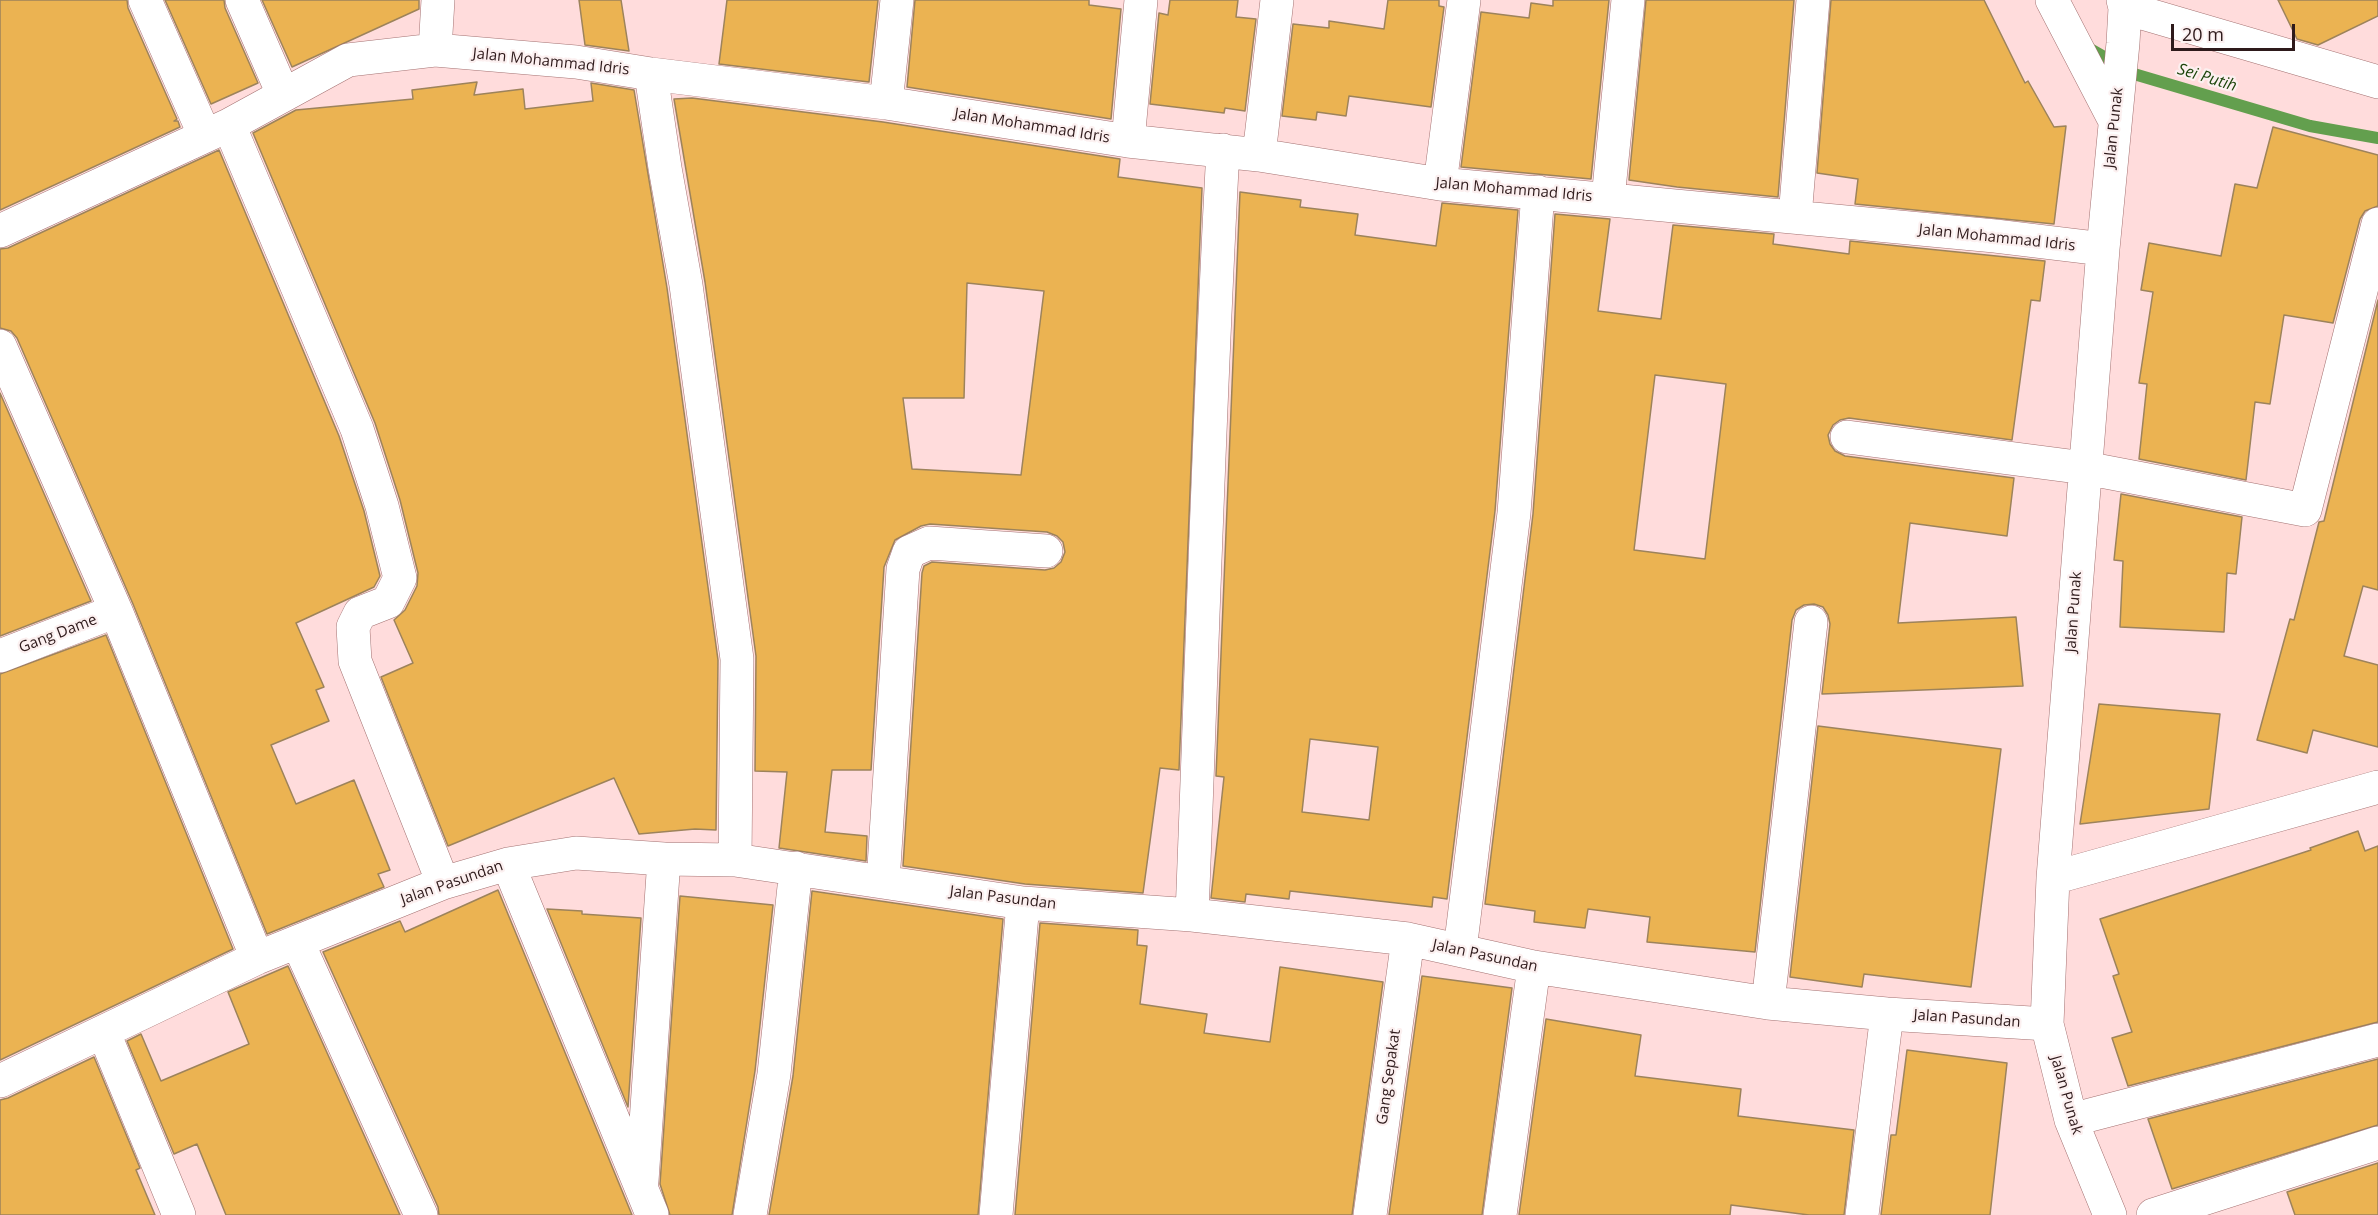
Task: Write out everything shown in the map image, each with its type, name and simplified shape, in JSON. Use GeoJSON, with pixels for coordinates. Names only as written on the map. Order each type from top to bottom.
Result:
{"type":"FeatureCollection","features":[{"type":"Feature","properties":{"kind":"street"},"geometry":{"type":"LineString","coordinates":[[145,0],[217,130],[357,429],[382,506],[400,578],[388,602],[360,613],[353,627],[354,661],[444,883]]}},
{"type":"Feature","properties":{"kind":"street"},"geometry":{"type":"LineString","coordinates":[[242,0],[283,94]]}},
{"type":"Feature","properties":{"kind":"street"},"geometry":{"type":"LineString","coordinates":[[435,50],[438,0]]}},
{"type":"Feature","properties":{"kind":"street"},"geometry":{"type":"LineString","coordinates":[[886,103],[897,0]]}},
{"type":"Feature","properties":{"kind":"street"},"geometry":{"type":"LineString","coordinates":[[1128,141],[1141,0]]}},
{"type":"Feature","properties":{"kind":"street"},"geometry":{"type":"LineString","coordinates":[[1259,155],[1277,0]]}},
{"type":"Feature","properties":{"kind":"street"},"geometry":{"type":"LineString","coordinates":[[1440,184],[1464,0]]}},
{"type":"Feature","properties":{"kind":"street"},"geometry":{"type":"LineString","coordinates":[[1608,199],[1628,0]]}},
{"type":"Feature","properties":{"kind":"street"},"geometry":{"type":"LineString","coordinates":[[1794,217],[1814,0]]}},
{"type":"Feature","properties":{"kind":"street"},"geometry":{"type":"LineString","coordinates":[[2052,0],[2115,121]]}},
{"type":"Feature","properties":{"kind":"street"},"geometry":{"type":"LineString","coordinates":[[2123,4],[2378,82]]}},
{"type":"Feature","properties":{"kind":"street","name":"Jalan Punak"},"geometry":{"type":"LineString","coordinates":[[2110,1215],[2071,1120],[2047,1024],[2053,878],[2103,249],[2123,43],[2123,4]]}},
{"type":"Feature","properties":{"kind":"street","name":"Jalan Mohammad Idris"},"geometry":{"type":"LineString","coordinates":[[0,231],[217,130],[348,60],[435,50],[576,62],[651,74],[886,103],[1128,141],[1223,150],[1440,184],[2103,249]]}},
{"type":"Feature","properties":{"kind":"street"},"geometry":{"type":"LineString","coordinates":[[651,74],[686,285],[738,658],[735,860]]}},
{"type":"Feature","properties":{"kind":"street"},"geometry":{"type":"LineString","coordinates":[[1192,915],[1211,380],[1223,150]]}},
{"type":"Feature","properties":{"kind":"street"},"geometry":{"type":"LineString","coordinates":[[1460,950],[1514,513],[1538,192]]}},
{"type":"Feature","properties":{"kind":"street"},"geometry":{"type":"LineString","coordinates":[[1847,437],[2085,468],[2305,510],[2378,224]]}},
{"type":"Feature","properties":{"kind":"street"},"geometry":{"type":"LineString","coordinates":[[0,346],[116,611],[257,958]]}},
{"type":"Feature","properties":{"kind":"street"},"geometry":{"type":"LineString","coordinates":[[883,882],[903,568],[909,552],[929,543],[1046,551]]}},
{"type":"Feature","properties":{"kind":"street","name":"Gang Dame"},"geometry":{"type":"LineString","coordinates":[[0,656],[116,611]]}},
{"type":"Feature","properties":{"kind":"street"},"geometry":{"type":"LineString","coordinates":[[1768,1003],[1811,622]]}},
{"type":"Feature","properties":{"kind":"street"},"geometry":{"type":"LineString","coordinates":[[2053,878],[2378,787]]}},
{"type":"Feature","properties":{"kind":"street","name":"Jalan Pasundan"},"geometry":{"type":"LineString","coordinates":[[0,1081],[257,958],[444,883],[508,864],[576,854],[735,860],[1023,903],[1192,915],[1408,939],[1534,968],[1768,1003],[1887,1014],[2047,1024]]}},
{"type":"Feature","properties":{"kind":"street"},"geometry":{"type":"LineString","coordinates":[[647,1201],[664,859]]}},
{"type":"Feature","properties":{"kind":"street"},"geometry":{"type":"LineString","coordinates":[[508,864],[647,1201]]}},
{"type":"Feature","properties":{"kind":"street"},"geometry":{"type":"LineString","coordinates":[[750,1215],[774,1074],[796,868]]}},
{"type":"Feature","properties":{"kind":"street"},"geometry":{"type":"LineString","coordinates":[[996,1215],[1023,903]]}},
{"type":"Feature","properties":{"kind":"street","name":"Gang Sepakat"},"geometry":{"type":"LineString","coordinates":[[1370,1215],[1408,939]]}},
{"type":"Feature","properties":{"kind":"street"},"geometry":{"type":"LineString","coordinates":[[298,943],[421,1215]]}},
{"type":"Feature","properties":{"kind":"street"},"geometry":{"type":"LineString","coordinates":[[1500,1215],[1534,968]]}},
{"type":"Feature","properties":{"kind":"street"},"geometry":{"type":"LineString","coordinates":[[1862,1215],[1887,1014]]}},
{"type":"Feature","properties":{"kind":"street"},"geometry":{"type":"LineString","coordinates":[[104,1033],[179,1215]]}},
{"type":"Feature","properties":{"kind":"street"},"geometry":{"type":"LineString","coordinates":[[2071,1120],[2378,1040]]}},
{"type":"Feature","properties":{"kind":"street"},"geometry":{"type":"LineString","coordinates":[[2153,1215],[2378,1143]]}},
{"type":"Feature","properties":{"kind":"building"},"geometry":{"type":"Polygon","coordinates":[[[0,0],[127,0],[128,8],[177,119],[174,121],[178,121],[180,127],[0,210],[0,0]]]}},
{"type":"Feature","properties":{"kind":"building"},"geometry":{"type":"Polygon","coordinates":[[[165,0],[224,0],[225,8],[258,83],[211,104],[165,0]]]}},
{"type":"Feature","properties":{"kind":"building"},"geometry":{"type":"Polygon","coordinates":[[[262,0],[419,0],[419,9],[292,67],[262,0]]]}},
{"type":"Feature","properties":{"kind":"building"},"geometry":{"type":"Polygon","coordinates":[[[579,0],[621,0],[629,51],[585,45],[579,0]]]}},
{"type":"Feature","properties":{"kind":"building"},"geometry":{"type":"Polygon","coordinates":[[[727,0],[878,0],[869,82],[719,64],[727,0]]]}},
{"type":"Feature","properties":{"kind":"building"},"geometry":{"type":"Polygon","coordinates":[[[915,0],[1089,0],[1089,5],[1121,9],[1111,119],[907,87],[915,0]]]}},
{"type":"Feature","properties":{"kind":"building"},"geometry":{"type":"Polygon","coordinates":[[[1170,0],[1238,0],[1236,17],[1256,19],[1245,111],[1225,108],[1224,113],[1150,104],[1159,13],[1168,15],[1170,0]]]}},
{"type":"Feature","properties":{"kind":"building"},"geometry":{"type":"Polygon","coordinates":[[[1388,0],[1439,0],[1439,6],[1444,7],[1431,107],[1349,96],[1346,116],[1317,112],[1316,120],[1282,116],[1293,24],[1329,28],[1329,21],[1384,29],[1388,0]]]}},
{"type":"Feature","properties":{"kind":"building"},"geometry":{"type":"Polygon","coordinates":[[[1553,0],[1609,0],[1591,179],[1461,167],[1481,12],[1529,18],[1531,3],[1553,6],[1553,0]]]}},
{"type":"Feature","properties":{"kind":"building"},"geometry":{"type":"Polygon","coordinates":[[[1646,0],[1794,0],[1778,197],[1629,180],[1646,0]]]}},
{"type":"Feature","properties":{"kind":"building"},"geometry":{"type":"Polygon","coordinates":[[[1831,0],[1984,0],[2025,83],[2028,81],[2054,127],[2066,126],[2054,224],[1855,204],[1858,179],[1817,173],[1831,0]]]}},
{"type":"Feature","properties":{"kind":"building"},"geometry":{"type":"Polygon","coordinates":[[[2278,0],[2378,0],[2378,16],[2318,45],[2297,39],[2278,0]]]}},
{"type":"Feature","properties":{"kind":"building"},"geometry":{"type":"Polygon","coordinates":[[[477,82],[474,95],[523,89],[525,109],[593,101],[591,83],[634,90],[667,288],[718,660],[716,830],[695,829],[639,834],[614,778],[448,846],[381,677],[413,663],[394,620],[405,610],[417,586],[418,573],[400,500],[375,423],[253,133],[296,110],[413,99],[412,90],[477,82]]]}},
{"type":"Feature","properties":{"kind":"building"},"geometry":{"type":"Polygon","coordinates":[[[692,98],[883,122],[1120,159],[1118,177],[1202,188],[1179,770],[1160,768],[1143,893],[1025,884],[903,866],[924,566],[932,562],[1045,570],[1054,568],[1061,562],[1065,552],[1063,542],[1057,536],[1047,532],[930,524],[921,526],[895,540],[884,567],[871,770],[832,770],[825,832],[867,836],[866,861],[779,848],[787,772],[755,771],[756,656],[705,282],[674,99],[692,98]],[[967,283],[964,398],[903,398],[912,469],[1021,475],[1044,291],[967,283]]]}},
{"type":"Feature","properties":{"kind":"building"},"geometry":{"type":"Polygon","coordinates":[[[2273,127],[2378,155],[2378,206],[2365,211],[2360,219],[2333,323],[2284,315],[2270,404],[2255,402],[2246,480],[2139,459],[2147,384],[2139,383],[2153,292],[2141,290],[2149,243],[2221,256],[2235,184],[2257,188],[2273,127]]]}},
{"type":"Feature","properties":{"kind":"building"},"geometry":{"type":"Polygon","coordinates":[[[219,150],[339,436],[364,511],[380,576],[374,587],[296,623],[324,687],[316,690],[329,721],[271,745],[296,804],[354,780],[390,870],[378,874],[384,887],[267,934],[133,604],[17,338],[11,331],[0,328],[0,249],[8,248],[219,150]]]}},
{"type":"Feature","properties":{"kind":"building"},"geometry":{"type":"Polygon","coordinates":[[[1240,192],[1301,200],[1300,207],[1358,214],[1355,235],[1436,246],[1442,203],[1518,210],[1495,511],[1447,899],[1433,897],[1432,907],[1290,891],[1289,899],[1246,894],[1245,902],[1211,898],[1224,777],[1216,776],[1240,192]],[[1310,739],[1302,812],[1369,820],[1378,747],[1310,739]]]}},
{"type":"Feature","properties":{"kind":"building"},"geometry":{"type":"Polygon","coordinates":[[[1555,214],[1610,219],[1598,311],[1661,319],[1673,225],[1774,234],[1773,244],[1849,254],[1850,241],[2045,261],[2040,301],[2031,300],[2012,440],[1849,418],[1833,425],[1828,435],[1835,451],[1845,456],[2014,478],[2007,536],[1910,523],[1898,623],[2016,617],[2023,686],[1822,694],[1830,624],[1828,615],[1823,607],[1814,604],[1804,605],[1796,610],[1792,620],[1755,952],[1647,942],[1650,917],[1588,909],[1585,928],[1534,922],[1535,911],[1485,904],[1533,514],[1555,214]],[[1655,375],[1634,550],[1705,559],[1726,384],[1655,375]]]}},
{"type":"Feature","properties":{"kind":"building"},"geometry":{"type":"Polygon","coordinates":[[[2378,300],[2378,590],[2363,586],[2344,656],[2378,665],[2378,747],[2313,730],[2307,753],[2257,740],[2290,619],[2294,620],[2319,522],[2324,521],[2378,300]]]}},
{"type":"Feature","properties":{"kind":"building"},"geometry":{"type":"Polygon","coordinates":[[[0,393],[91,601],[0,636],[0,393]]]}},
{"type":"Feature","properties":{"kind":"building"},"geometry":{"type":"Polygon","coordinates":[[[2121,494],[2242,517],[2236,574],[2227,573],[2224,632],[2120,627],[2123,561],[2114,560],[2121,494]]]}},
{"type":"Feature","properties":{"kind":"building"},"geometry":{"type":"Polygon","coordinates":[[[106,635],[233,949],[0,1060],[0,674],[106,635]]]}},
{"type":"Feature","properties":{"kind":"building"},"geometry":{"type":"Polygon","coordinates":[[[2099,704],[2220,714],[2209,809],[2080,824],[2099,704]]]}},
{"type":"Feature","properties":{"kind":"building"},"geometry":{"type":"Polygon","coordinates":[[[1818,726],[2001,749],[1971,987],[1864,974],[1862,987],[1790,977],[1818,726]]]}},
{"type":"Feature","properties":{"kind":"building"},"geometry":{"type":"Polygon","coordinates":[[[2358,831],[2365,851],[2378,846],[2378,1022],[2128,1086],[2112,1038],[2132,1032],[2113,976],[2119,974],[2100,919],[2311,850],[2310,848],[2358,831]]]}},
{"type":"Feature","properties":{"kind":"building"},"geometry":{"type":"Polygon","coordinates":[[[498,890],[632,1215],[439,1215],[438,1207],[323,952],[400,921],[405,932],[498,890]]]}},
{"type":"Feature","properties":{"kind":"building"},"geometry":{"type":"Polygon","coordinates":[[[812,891],[1003,919],[978,1215],[769,1215],[793,1076],[812,891]]]}},
{"type":"Feature","properties":{"kind":"building"},"geometry":{"type":"Polygon","coordinates":[[[680,896],[773,905],[755,1071],[732,1215],[670,1215],[660,1184],[680,896]]]}},
{"type":"Feature","properties":{"kind":"building"},"geometry":{"type":"Polygon","coordinates":[[[547,909],[641,918],[628,1107],[547,909]]]}},
{"type":"Feature","properties":{"kind":"building"},"geometry":{"type":"Polygon","coordinates":[[[1040,923],[1138,930],[1137,945],[1147,946],[1140,1004],[1207,1014],[1204,1033],[1270,1042],[1280,967],[1383,982],[1352,1215],[1015,1215],[1040,923]]]}},
{"type":"Feature","properties":{"kind":"building"},"geometry":{"type":"Polygon","coordinates":[[[288,966],[400,1215],[226,1215],[197,1144],[174,1154],[127,1041],[141,1034],[161,1081],[249,1044],[228,992],[288,966]]]}},
{"type":"Feature","properties":{"kind":"building"},"geometry":{"type":"Polygon","coordinates":[[[1422,976],[1512,988],[1482,1215],[1389,1215],[1422,976]]]}},
{"type":"Feature","properties":{"kind":"building"},"geometry":{"type":"Polygon","coordinates":[[[1546,1019],[1641,1035],[1635,1076],[1741,1089],[1738,1116],[1854,1130],[1844,1215],[1809,1215],[1731,1205],[1730,1215],[1519,1215],[1546,1019]]]}},
{"type":"Feature","properties":{"kind":"building"},"geometry":{"type":"Polygon","coordinates":[[[1907,1050],[2007,1063],[1990,1215],[1881,1215],[1891,1135],[1896,1135],[1907,1050]]]}},
{"type":"Feature","properties":{"kind":"building"},"geometry":{"type":"Polygon","coordinates":[[[94,1057],[140,1168],[136,1170],[155,1215],[0,1215],[0,1100],[94,1057]]]}},
{"type":"Feature","properties":{"kind":"building"},"geometry":{"type":"Polygon","coordinates":[[[2378,1059],[2378,1125],[2172,1189],[2148,1119],[2378,1059]]]}},
{"type":"Feature","properties":{"kind":"building"},"geometry":{"type":"Polygon","coordinates":[[[2378,1163],[2378,1215],[2295,1215],[2287,1192],[2378,1163]]]}},
{"type":"Feature","properties":{"kind":"waterway","name":"Sei Putih"},"geometry":{"type":"LineString","coordinates":[[2087,45],[2090,49],[2134,74],[2310,126],[2378,138]]}}]}
